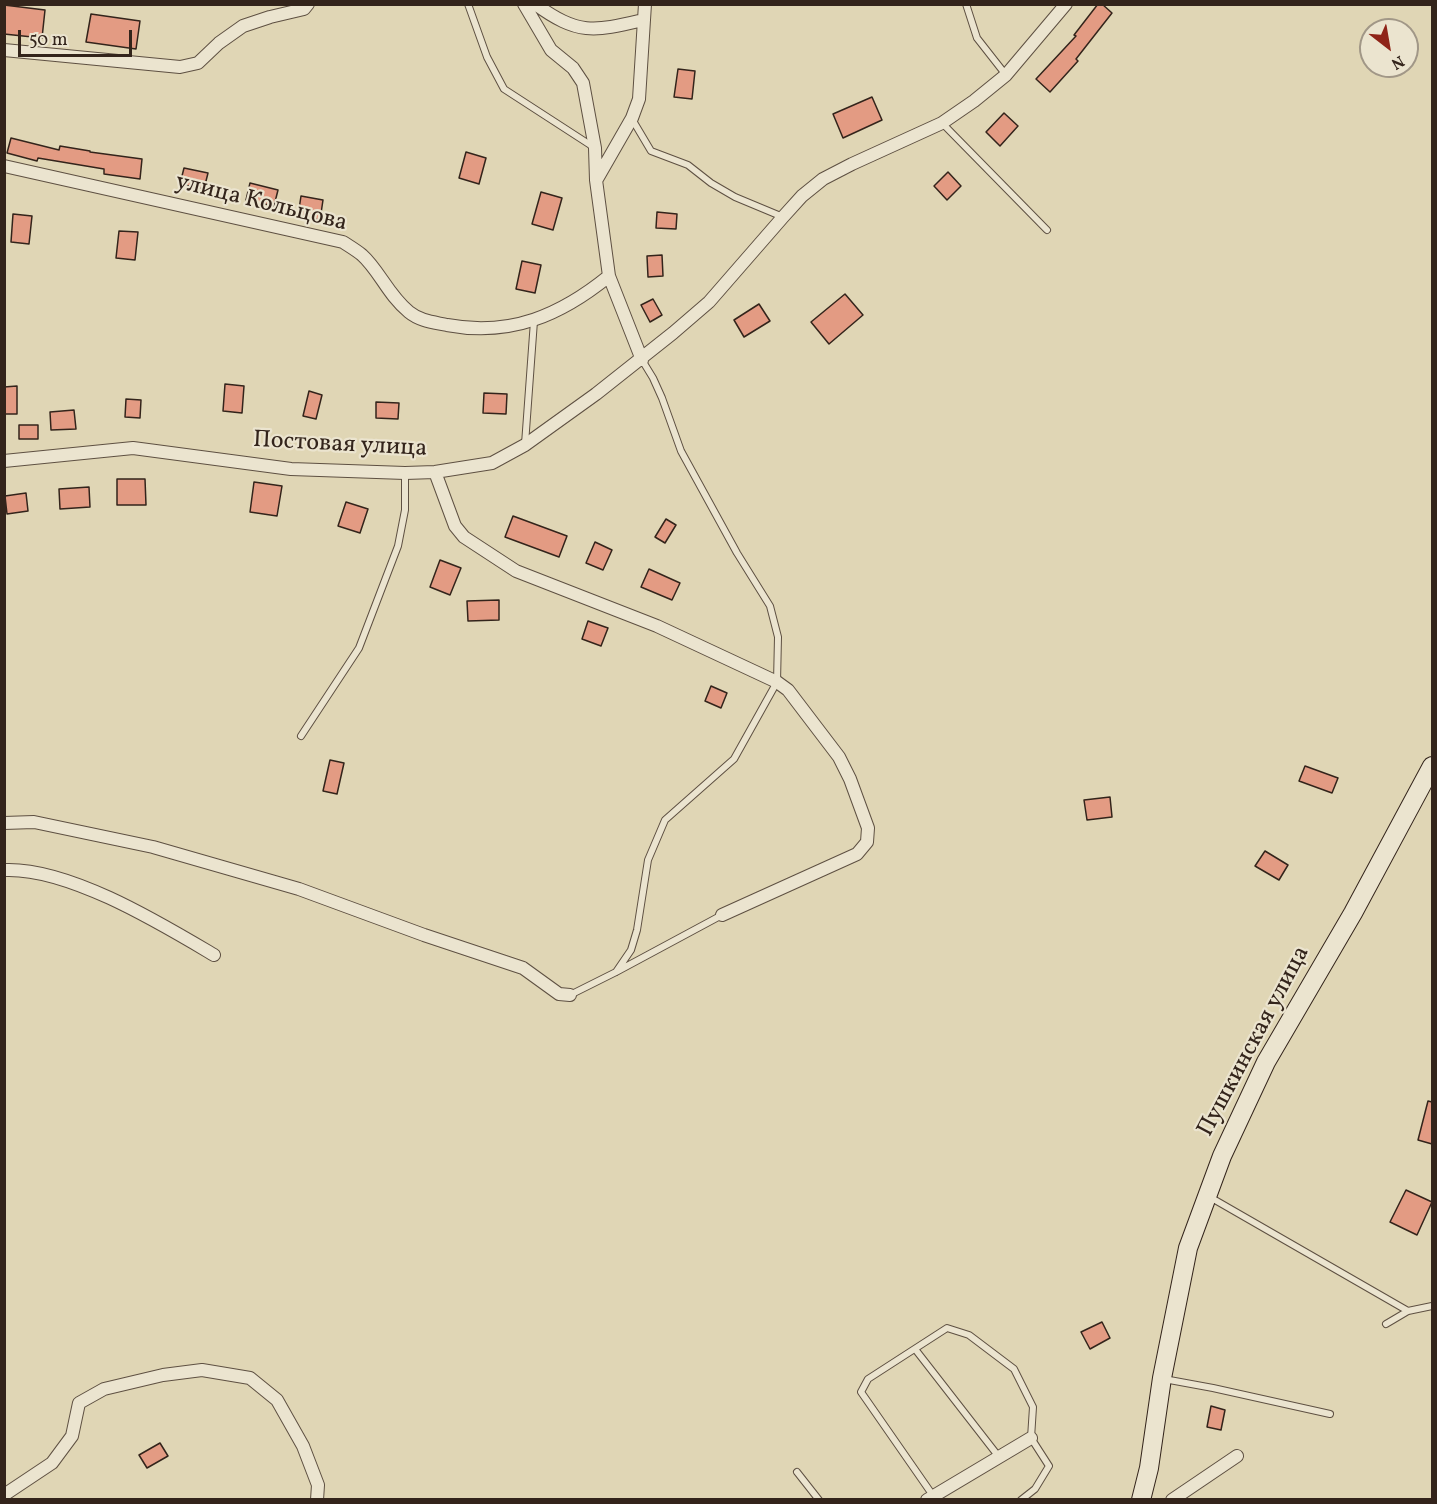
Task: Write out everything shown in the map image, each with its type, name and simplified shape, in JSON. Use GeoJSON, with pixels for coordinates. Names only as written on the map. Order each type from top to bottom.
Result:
{"type":"FeatureCollection","features":[{"type":"Feature","properties":{"kind":"main road","name":"Пушкинская улица"},"geometry":{"type":"LineString","coordinates":[[1141,1500],[1149,1468],[1162,1378],[1188,1248],[1222,1156],[1266,1062],[1353,912],[1432,766]]}},
{"type":"Feature","properties":{"kind":"street"},"geometry":{"type":"LineString","coordinates":[[4,50],[180,67],[198,63],[219,43],[243,26],[304,9],[309,4]]}},
{"type":"Feature","properties":{"kind":"street"},"geometry":{"type":"LineString","coordinates":[[524,4],[551,50],[573,68],[584,82],[595,148],[596,180],[609,276],[642,360]]}},
{"type":"Feature","properties":{"kind":"street"},"geometry":{"type":"LineString","coordinates":[[534,4],[569,26],[602,28],[643,20]]}},
{"type":"Feature","properties":{"kind":"street"},"geometry":{"type":"LineString","coordinates":[[596,180],[632,118],[639,99],[645,4]]}},
{"type":"Feature","properties":{"kind":"street","name":"Постовая улица"},"geometry":{"type":"LineString","coordinates":[[4,461],[133,448],[291,469],[405,473],[435,472],[492,463],[525,445],[642,360],[709,302],[802,196],[823,179],[942,123],[1006,75],[1066,4]]}},
{"type":"Feature","properties":{"kind":"street","name":"улица Кольцова"},"geometry":{"type":"LineString","coordinates":[[4,166],[343,242],[363,256],[395,300],[420,320],[460,327],[504,328],[534,321],[558,310],[587,294],[609,276]]}},
{"type":"Feature","properties":{"kind":"street"},"geometry":{"type":"LineString","coordinates":[[435,472],[455,526],[464,537],[516,570],[657,626],[777,682],[788,690],[839,758],[850,779],[868,828],[867,842],[857,854],[722,915]]}},
{"type":"Feature","properties":{"kind":"street"},"geometry":{"type":"LineString","coordinates":[[4,823],[34,822],[153,847],[299,889],[424,935],[523,968],[559,994],[570,995]]}},
{"type":"Feature","properties":{"kind":"street"},"geometry":{"type":"LineString","coordinates":[[4,870],[16,870],[66,880],[154,920],[214,955]]}},
{"type":"Feature","properties":{"kind":"street"},"geometry":{"type":"LineString","coordinates":[[4,1495],[52,1463],[72,1436],[79,1403],[104,1389],[163,1375],[202,1370],[250,1378],[277,1400],[303,1446],[318,1485],[317,1500]]}},
{"type":"Feature","properties":{"kind":"street"},"geometry":{"type":"LineString","coordinates":[[932,1499],[1031,1438]]}},
{"type":"Feature","properties":{"kind":"street"},"geometry":{"type":"LineString","coordinates":[[1172,1500],[1237,1456]]}},
{"type":"Feature","properties":{"kind":"lane"},"geometry":{"type":"LineString","coordinates":[[468,4],[487,57],[504,89],[595,148]]}},
{"type":"Feature","properties":{"kind":"lane"},"geometry":{"type":"LineString","coordinates":[[966,4],[977,38],[1006,75]]}},
{"type":"Feature","properties":{"kind":"lane"},"geometry":{"type":"LineString","coordinates":[[632,118],[651,151],[688,165],[727,192],[783,217]]}},
{"type":"Feature","properties":{"kind":"lane"},"geometry":{"type":"LineString","coordinates":[[942,123],[1047,230]]}},
{"type":"Feature","properties":{"kind":"lane"},"geometry":{"type":"LineString","coordinates":[[525,445],[534,321]]}},
{"type":"Feature","properties":{"kind":"lane"},"geometry":{"type":"LineString","coordinates":[[616,972],[631,950],[637,930],[648,860],[665,820],[734,759],[777,682],[778,637],[770,606],[737,553],[681,451],[662,398],[642,360]]}},
{"type":"Feature","properties":{"kind":"lane"},"geometry":{"type":"LineString","coordinates":[[301,736],[359,648],[398,546],[405,510],[405,473]]}},
{"type":"Feature","properties":{"kind":"lane"},"geometry":{"type":"LineString","coordinates":[[570,995],[722,915]]}},
{"type":"Feature","properties":{"kind":"lane"},"geometry":{"type":"LineString","coordinates":[[1208,1196],[1408,1311]]}},
{"type":"Feature","properties":{"kind":"lane"},"geometry":{"type":"LineString","coordinates":[[1386,1324],[1408,1311],[1432,1306]]}},
{"type":"Feature","properties":{"kind":"lane"},"geometry":{"type":"LineString","coordinates":[[932,1499],[861,1392],[868,1379],[947,1328],[969,1335],[1014,1369],[1033,1407],[1031,1438],[1049,1466],[1035,1489],[1021,1500]]}},
{"type":"Feature","properties":{"kind":"lane"},"geometry":{"type":"LineString","coordinates":[[915,1349],[999,1457]]}},
{"type":"Feature","properties":{"kind":"lane"},"geometry":{"type":"LineString","coordinates":[[1162,1378],[1330,1414]]}},
{"type":"Feature","properties":{"kind":"lane"},"geometry":{"type":"LineString","coordinates":[[797,1472],[819,1500]]}},
{"type":"Feature","properties":{"kind":"building"},"geometry":{"type":"Polygon","coordinates":[[[1098,4],[1102,4],[1112,13],[1076,59],[1078,61],[1050,92],[1036,79],[1076,36],[1074,35],[1098,4]]]}},
{"type":"Feature","properties":{"kind":"building"},"geometry":{"type":"Polygon","coordinates":[[[4,5],[45,10],[42,38],[4,34],[4,5]]]}},
{"type":"Feature","properties":{"kind":"building"},"geometry":{"type":"Polygon","coordinates":[[[91,14],[140,21],[136,49],[86,42],[91,14]]]}},
{"type":"Feature","properties":{"kind":"building"},"geometry":{"type":"Polygon","coordinates":[[[678,69],[695,71],[692,99],[674,97],[678,69]]]}},
{"type":"Feature","properties":{"kind":"building"},"geometry":{"type":"Polygon","coordinates":[[[872,97],[882,120],[843,138],[833,114],[872,97]]]}},
{"type":"Feature","properties":{"kind":"building"},"geometry":{"type":"Polygon","coordinates":[[[1004,113],[1018,126],[1000,146],[986,132],[1004,113]]]}},
{"type":"Feature","properties":{"kind":"building"},"geometry":{"type":"Polygon","coordinates":[[[11,138],[59,150],[60,146],[142,159],[140,179],[104,174],[104,169],[38,158],[37,161],[7,153],[11,138]]]}},
{"type":"Feature","properties":{"kind":"building"},"geometry":{"type":"Polygon","coordinates":[[[466,152],[486,158],[479,184],[459,178],[466,152]]]}},
{"type":"Feature","properties":{"kind":"building"},"geometry":{"type":"Polygon","coordinates":[[[184,168],[208,173],[204,189],[180,184],[184,168]]]}},
{"type":"Feature","properties":{"kind":"building"},"geometry":{"type":"Polygon","coordinates":[[[948,172],[961,186],[947,200],[934,186],[948,172]]]}},
{"type":"Feature","properties":{"kind":"building"},"geometry":{"type":"Polygon","coordinates":[[[250,183],[278,190],[274,206],[246,200],[250,183]]]}},
{"type":"Feature","properties":{"kind":"building"},"geometry":{"type":"Polygon","coordinates":[[[541,192],[562,198],[553,230],[532,224],[541,192]]]}},
{"type":"Feature","properties":{"kind":"building"},"geometry":{"type":"Polygon","coordinates":[[[301,196],[323,200],[320,220],[298,216],[301,196]]]}},
{"type":"Feature","properties":{"kind":"building"},"geometry":{"type":"Polygon","coordinates":[[[657,212],[677,214],[676,229],[656,228],[657,212]]]}},
{"type":"Feature","properties":{"kind":"building"},"geometry":{"type":"Polygon","coordinates":[[[13,214],[32,216],[29,244],[11,242],[13,214]]]}},
{"type":"Feature","properties":{"kind":"building"},"geometry":{"type":"Polygon","coordinates":[[[119,231],[138,232],[135,260],[116,258],[119,231]]]}},
{"type":"Feature","properties":{"kind":"building"},"geometry":{"type":"Polygon","coordinates":[[[662,255],[663,276],[648,277],[647,256],[662,255]]]}},
{"type":"Feature","properties":{"kind":"building"},"geometry":{"type":"Polygon","coordinates":[[[522,261],[541,265],[535,293],[516,289],[522,261]]]}},
{"type":"Feature","properties":{"kind":"building"},"geometry":{"type":"Polygon","coordinates":[[[845,294],[863,315],[829,344],[811,322],[845,294]]]}},
{"type":"Feature","properties":{"kind":"building"},"geometry":{"type":"Polygon","coordinates":[[[653,299],[662,315],[650,322],[641,305],[653,299]]]}},
{"type":"Feature","properties":{"kind":"building"},"geometry":{"type":"Polygon","coordinates":[[[759,304],[770,321],[744,337],[734,320],[759,304]]]}},
{"type":"Feature","properties":{"kind":"building"},"geometry":{"type":"Polygon","coordinates":[[[225,384],[244,386],[242,413],[223,411],[225,384]]]}},
{"type":"Feature","properties":{"kind":"building"},"geometry":{"type":"Polygon","coordinates":[[[17,386],[17,414],[4,414],[4,387],[17,386]]]}},
{"type":"Feature","properties":{"kind":"building"},"geometry":{"type":"Polygon","coordinates":[[[309,391],[322,395],[316,419],[303,416],[309,391]]]}},
{"type":"Feature","properties":{"kind":"building"},"geometry":{"type":"Polygon","coordinates":[[[484,393],[507,394],[506,414],[483,413],[484,393]]]}},
{"type":"Feature","properties":{"kind":"building"},"geometry":{"type":"Polygon","coordinates":[[[126,399],[141,400],[140,418],[125,417],[126,399]]]}},
{"type":"Feature","properties":{"kind":"building"},"geometry":{"type":"Polygon","coordinates":[[[376,402],[399,403],[398,419],[376,418],[376,402]]]}},
{"type":"Feature","properties":{"kind":"building"},"geometry":{"type":"Polygon","coordinates":[[[74,410],[76,429],[51,430],[50,412],[74,410]]]}},
{"type":"Feature","properties":{"kind":"building"},"geometry":{"type":"Polygon","coordinates":[[[19,425],[38,425],[38,439],[19,439],[19,425]]]}},
{"type":"Feature","properties":{"kind":"building"},"geometry":{"type":"Polygon","coordinates":[[[117,479],[145,479],[146,505],[117,505],[117,479]]]}},
{"type":"Feature","properties":{"kind":"building"},"geometry":{"type":"Polygon","coordinates":[[[254,482],[282,486],[277,516],[250,512],[254,482]]]}},
{"type":"Feature","properties":{"kind":"building"},"geometry":{"type":"Polygon","coordinates":[[[89,487],[90,507],[60,509],[59,489],[89,487]]]}},
{"type":"Feature","properties":{"kind":"building"},"geometry":{"type":"Polygon","coordinates":[[[26,493],[28,511],[7,514],[5,496],[26,493]]]}},
{"type":"Feature","properties":{"kind":"building"},"geometry":{"type":"Polygon","coordinates":[[[346,502],[368,509],[360,533],[338,526],[346,502]]]}},
{"type":"Feature","properties":{"kind":"building"},"geometry":{"type":"Polygon","coordinates":[[[513,516],[567,536],[559,557],[505,537],[513,516]]]}},
{"type":"Feature","properties":{"kind":"building"},"geometry":{"type":"Polygon","coordinates":[[[666,519],[676,525],[665,543],[655,537],[666,519]]]}},
{"type":"Feature","properties":{"kind":"building"},"geometry":{"type":"Polygon","coordinates":[[[595,542],[612,550],[603,570],[586,563],[595,542]]]}},
{"type":"Feature","properties":{"kind":"building"},"geometry":{"type":"Polygon","coordinates":[[[440,560],[461,568],[450,595],[430,587],[440,560]]]}},
{"type":"Feature","properties":{"kind":"building"},"geometry":{"type":"Polygon","coordinates":[[[649,569],[680,583],[672,600],[641,587],[649,569]]]}},
{"type":"Feature","properties":{"kind":"building"},"geometry":{"type":"Polygon","coordinates":[[[499,600],[499,620],[468,621],[467,601],[499,600]]]}},
{"type":"Feature","properties":{"kind":"building"},"geometry":{"type":"Polygon","coordinates":[[[588,621],[608,628],[601,646],[582,639],[588,621]]]}},
{"type":"Feature","properties":{"kind":"building"},"geometry":{"type":"Polygon","coordinates":[[[711,686],[727,693],[721,708],[705,701],[711,686]]]}},
{"type":"Feature","properties":{"kind":"building"},"geometry":{"type":"Polygon","coordinates":[[[330,760],[344,763],[337,794],[323,791],[330,760]]]}},
{"type":"Feature","properties":{"kind":"building"},"geometry":{"type":"Polygon","coordinates":[[[1305,766],[1338,778],[1332,793],[1299,781],[1305,766]]]}},
{"type":"Feature","properties":{"kind":"building"},"geometry":{"type":"Polygon","coordinates":[[[1110,797],[1112,817],[1087,820],[1084,800],[1110,797]]]}},
{"type":"Feature","properties":{"kind":"building"},"geometry":{"type":"Polygon","coordinates":[[[1265,851],[1288,865],[1279,880],[1255,866],[1265,851]]]}},
{"type":"Feature","properties":{"kind":"building"},"geometry":{"type":"Polygon","coordinates":[[[1428,1101],[1432,1102],[1432,1144],[1418,1140],[1428,1101]]]}},
{"type":"Feature","properties":{"kind":"building"},"geometry":{"type":"Polygon","coordinates":[[[1406,1190],[1432,1202],[1417,1235],[1390,1222],[1406,1190]]]}},
{"type":"Feature","properties":{"kind":"building"},"geometry":{"type":"Polygon","coordinates":[[[1102,1322],[1110,1338],[1090,1349],[1081,1332],[1102,1322]]]}},
{"type":"Feature","properties":{"kind":"building"},"geometry":{"type":"Polygon","coordinates":[[[1211,1406],[1225,1410],[1221,1430],[1207,1427],[1211,1406]]]}},
{"type":"Feature","properties":{"kind":"building"},"geometry":{"type":"Polygon","coordinates":[[[160,1443],[168,1456],[147,1468],[139,1455],[160,1443]]]}}]}
